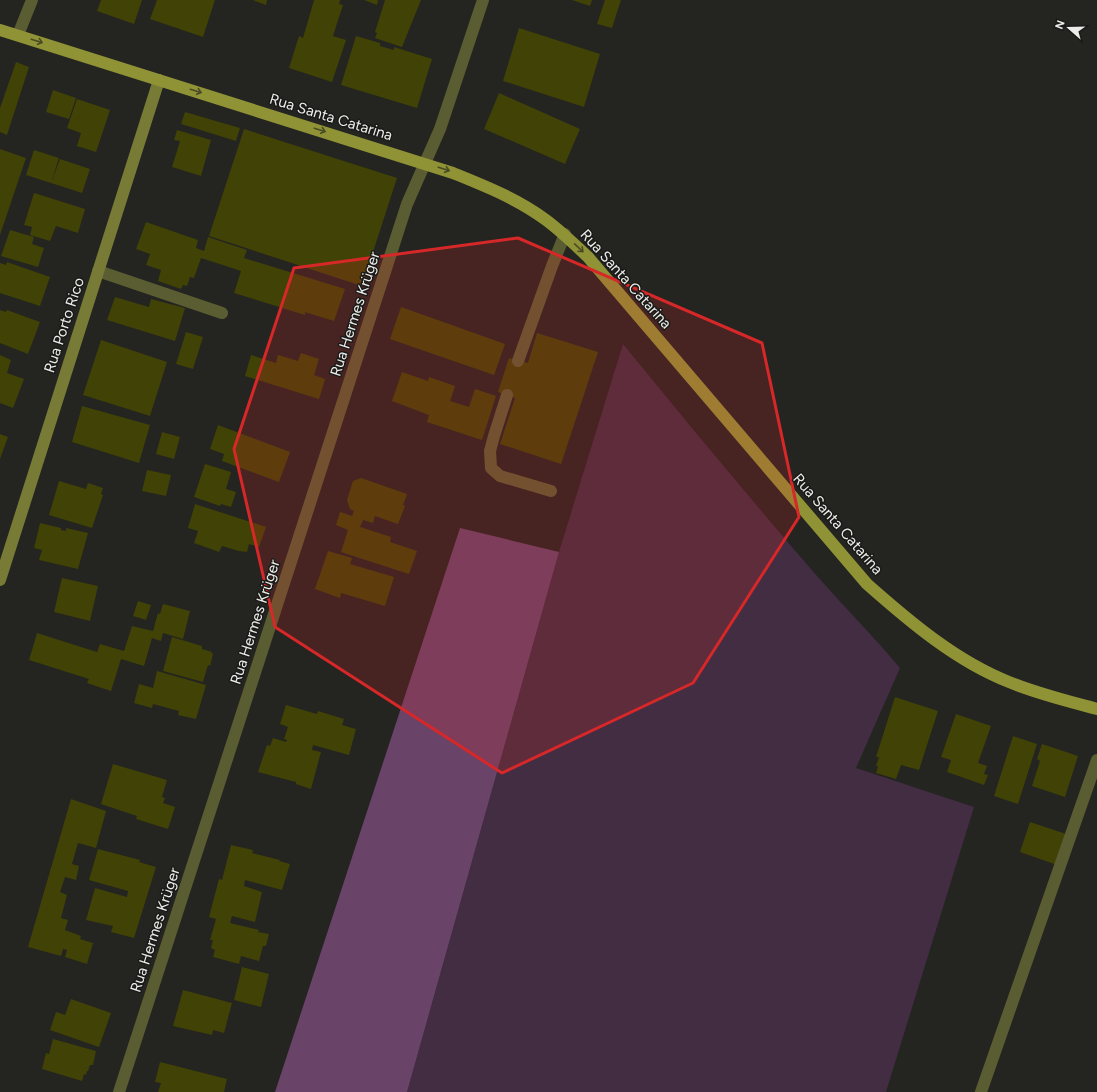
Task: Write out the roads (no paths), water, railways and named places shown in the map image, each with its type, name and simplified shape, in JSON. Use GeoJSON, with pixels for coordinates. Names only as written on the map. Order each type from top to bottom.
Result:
{"type":"FeatureCollection","features":[{"type":"Feature","properties":{"kind":"main road","name":"Rua Santa Catarina"},"geometry":{"type":"LineString","coordinates":[[0,30],[453,172],[517,201],[546,219],[565,234],[593,263],[868,584],[905,618],[972,665],[1008,682],[1038,693],[1097,709]]}},
{"type":"Feature","properties":{"kind":"main road","name":"Rua Porto Rico"},"geometry":{"type":"LineString","coordinates":[[0,580],[159,80]]}},
{"type":"Feature","properties":{"kind":"street"},"geometry":{"type":"LineString","coordinates":[[18,35],[32,0]]}},
{"type":"Feature","properties":{"kind":"street","name":"Rua Hermes Krüger"},"geometry":{"type":"LineString","coordinates":[[119,1092],[407,204],[440,129],[483,0]]}},
{"type":"Feature","properties":{"kind":"street"},"geometry":{"type":"LineString","coordinates":[[518,361],[565,234]]}},
{"type":"Feature","properties":{"kind":"street"},"geometry":{"type":"LineString","coordinates":[[98,271],[222,313]]}},
{"type":"Feature","properties":{"kind":"street"},"geometry":{"type":"LineString","coordinates":[[507,395],[490,451],[491,468],[500,476],[551,491]]}},
{"type":"Feature","properties":{"kind":"street"},"geometry":{"type":"LineString","coordinates":[[981,1092],[1097,760]]}}]}
